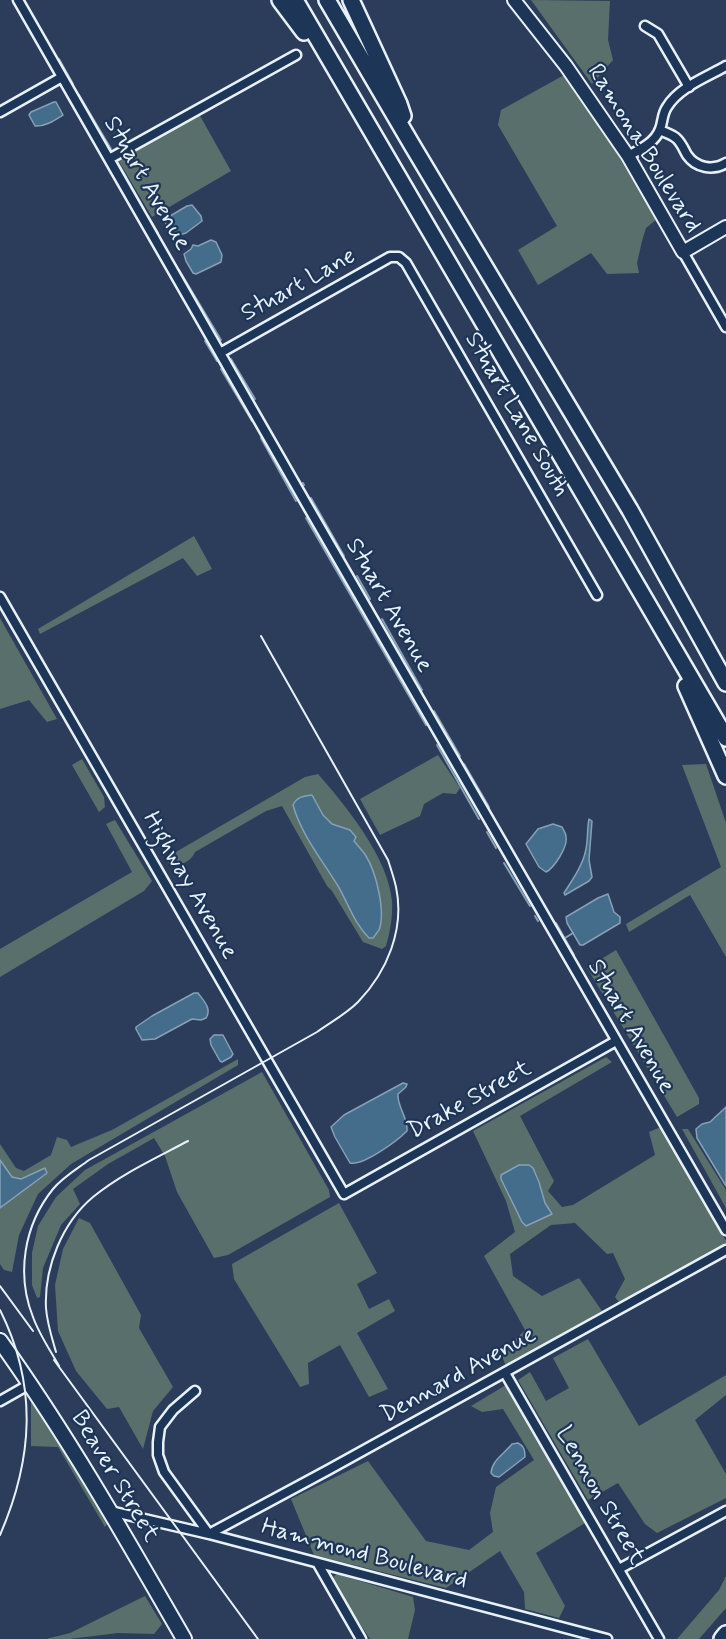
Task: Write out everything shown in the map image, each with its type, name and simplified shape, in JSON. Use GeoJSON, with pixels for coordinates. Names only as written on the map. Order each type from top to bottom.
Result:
{"type":"FeatureCollection","features":[{"type":"Feature","properties":{"kind":"highway"},"geometry":{"type":"LineString","coordinates":[[280,0],[352,98]]}},
{"type":"Feature","properties":{"kind":"highway"},"geometry":{"type":"LineString","coordinates":[[295,0],[726,738]]}},
{"type":"Feature","properties":{"kind":"highway"},"geometry":{"type":"LineString","coordinates":[[327,0],[411,145],[630,510],[726,683]]}},
{"type":"Feature","properties":{"kind":"highway"},"geometry":{"type":"LineString","coordinates":[[351,0],[399,104],[411,145]]}},
{"type":"Feature","properties":{"kind":"highway"},"geometry":{"type":"LineString","coordinates":[[671,643],[681,674],[726,776]]}},
{"type":"Feature","properties":{"kind":"highway"},"geometry":{"type":"LineString","coordinates":[[722,1639],[726,1634]]}},
{"type":"Feature","properties":{"kind":"main road","name":"Beaver Street"},"geometry":{"type":"LineString","coordinates":[[0,1341],[71,1447],[184,1639]]}},
{"type":"Feature","properties":{"kind":"street","name":"Stuart Avenue"},"geometry":{"type":"LineString","coordinates":[[18,0],[726,1230]]}},
{"type":"Feature","properties":{"kind":"street","name":"Ramona Boulevard"},"geometry":{"type":"LineString","coordinates":[[514,0],[573,76],[628,156],[726,327]]}},
{"type":"Feature","properties":{"kind":"street"},"geometry":{"type":"LineString","coordinates":[[645,26],[658,34],[689,87]]}},
{"type":"Feature","properties":{"kind":"street"},"geometry":{"type":"LineString","coordinates":[[109,159],[296,55]]}},
{"type":"Feature","properties":{"kind":"street"},"geometry":{"type":"LineString","coordinates":[[628,156],[648,144],[660,130],[667,106],[676,96],[726,66]]}},
{"type":"Feature","properties":{"kind":"street"},"geometry":{"type":"LineString","coordinates":[[0,112],[62,77]]}},
{"type":"Feature","properties":{"kind":"street"},"geometry":{"type":"LineString","coordinates":[[660,130],[677,139],[687,156],[700,165],[710,168],[726,163]]}},
{"type":"Feature","properties":{"kind":"street"},"geometry":{"type":"LineString","coordinates":[[683,252],[726,227]]}},
{"type":"Feature","properties":{"kind":"street","name":"Stuart Lane"},"geometry":{"type":"LineString","coordinates":[[220,353],[390,257],[399,258]]}},
{"type":"Feature","properties":{"kind":"street","name":"Stuart Lane South"},"geometry":{"type":"LineString","coordinates":[[399,258],[406,263],[597,595]]}},
{"type":"Feature","properties":{"kind":"street","name":"Highway Avenue"},"geometry":{"type":"LineString","coordinates":[[0,597],[344,1194]]}},
{"type":"Feature","properties":{"kind":"street","name":"Drake Street"},"geometry":{"type":"LineString","coordinates":[[344,1194],[616,1041]]}},
{"type":"Feature","properties":{"kind":"street","name":"Dennard Avenue"},"geometry":{"type":"LineString","coordinates":[[209,1534],[306,1483],[726,1250]]}},
{"type":"Feature","properties":{"kind":"street","name":"Lennon Street"},"geometry":{"type":"LineString","coordinates":[[505,1373],[658,1639]]}},
{"type":"Feature","properties":{"kind":"street"},"geometry":{"type":"LineString","coordinates":[[0,1401],[30,1384]]}},
{"type":"Feature","properties":{"kind":"street"},"geometry":{"type":"LineString","coordinates":[[195,1391],[173,1410],[160,1426],[158,1455],[164,1472],[209,1534]]}},
{"type":"Feature","properties":{"kind":"street","name":"Hammond Boulevard"},"geometry":{"type":"LineString","coordinates":[[110,1511],[209,1534],[607,1639]]}},
{"type":"Feature","properties":{"kind":"street"},"geometry":{"type":"LineString","coordinates":[[619,1569],[726,1511]]}},
{"type":"Feature","properties":{"kind":"street"},"geometry":{"type":"LineString","coordinates":[[318,1564],[361,1639]]}},
{"type":"Feature","properties":{"kind":"green space"},"geometry":{"type":"Polygon","coordinates":[[[531,0],[610,1],[608,40],[613,60],[592,84],[531,0]]]}},
{"type":"Feature","properties":{"kind":"green space"},"geometry":{"type":"Polygon","coordinates":[[[566,74],[656,220],[646,228],[637,263],[639,273],[607,274],[591,253],[538,285],[518,250],[557,226],[498,125],[501,110],[566,74]]]}},
{"type":"Feature","properties":{"kind":"green space"},"geometry":{"type":"Polygon","coordinates":[[[199,114],[231,171],[152,217],[117,158],[199,114]]]}},
{"type":"Feature","properties":{"kind":"green space"},"geometry":{"type":"Polygon","coordinates":[[[194,536],[212,569],[197,576],[183,558],[40,634],[38,629],[194,536]]]}},
{"type":"Feature","properties":{"kind":"green space"},"geometry":{"type":"Polygon","coordinates":[[[0,618],[57,719],[47,722],[29,700],[0,709],[0,618]]]}},
{"type":"Feature","properties":{"kind":"green space"},"geometry":{"type":"Polygon","coordinates":[[[438,755],[460,788],[456,794],[443,793],[424,804],[420,816],[380,835],[360,799],[438,755]]]}},
{"type":"Feature","properties":{"kind":"green space"},"geometry":{"type":"Polygon","coordinates":[[[82,759],[104,797],[105,807],[99,812],[72,765],[82,759]]]}},
{"type":"Feature","properties":{"kind":"green space"},"geometry":{"type":"Polygon","coordinates":[[[706,764],[726,823],[726,957],[690,895],[629,932],[626,924],[721,867],[682,765],[706,764]]]}},
{"type":"Feature","properties":{"kind":"green space"},"geometry":{"type":"Polygon","coordinates":[[[318,774],[353,817],[383,867],[389,884],[392,907],[386,946],[382,949],[363,942],[327,886],[282,806],[266,811],[195,852],[185,862],[170,866],[167,861],[169,856],[305,777],[318,774]],[[312,795],[296,800],[320,859],[338,886],[363,932],[381,909],[378,888],[370,866],[353,841],[356,837],[350,830],[332,824],[323,815],[312,795]]]}},
{"type":"Feature","properties":{"kind":"green space"},"geometry":{"type":"Polygon","coordinates":[[[115,820],[152,881],[144,891],[0,977],[0,949],[132,872],[106,824],[115,820]]]}},
{"type":"Feature","properties":{"kind":"green space"},"geometry":{"type":"Polygon","coordinates":[[[616,950],[699,1098],[699,1104],[677,1117],[587,968],[616,950]]]}},
{"type":"Feature","properties":{"kind":"green space"},"geometry":{"type":"Polygon","coordinates":[[[606,1057],[612,1062],[520,1116],[554,1181],[548,1191],[562,1207],[573,1205],[655,1155],[649,1132],[661,1127],[726,1244],[619,1302],[615,1297],[625,1279],[613,1253],[607,1254],[575,1223],[551,1225],[510,1254],[513,1276],[542,1296],[579,1278],[602,1311],[506,1366],[501,1354],[525,1330],[484,1256],[515,1232],[506,1201],[473,1131],[606,1057]],[[529,1165],[501,1179],[515,1207],[545,1203],[540,1182],[529,1165]]]}},
{"type":"Feature","properties":{"kind":"green space"},"geometry":{"type":"Polygon","coordinates":[[[238,1059],[238,1065],[71,1164],[38,1194],[19,1235],[12,1272],[4,1270],[0,1264],[0,1208],[47,1172],[45,1168],[20,1179],[11,1177],[0,1160],[0,1144],[16,1168],[24,1171],[51,1155],[57,1137],[67,1140],[71,1147],[112,1130],[238,1059]]]}},
{"type":"Feature","properties":{"kind":"green space"},"geometry":{"type":"Polygon","coordinates":[[[262,1072],[329,1190],[330,1197],[228,1255],[214,1258],[177,1192],[165,1156],[154,1138],[108,1164],[73,1189],[80,1204],[61,1225],[43,1268],[40,1297],[37,1298],[32,1285],[32,1253],[38,1226],[56,1197],[85,1170],[262,1072]]]}},
{"type":"Feature","properties":{"kind":"green space"},"geometry":{"type":"Polygon","coordinates":[[[682,1129],[688,1129],[726,1190],[726,1208],[682,1129]]]}},
{"type":"Feature","properties":{"kind":"green space"},"geometry":{"type":"Polygon","coordinates":[[[339,1203],[377,1273],[357,1284],[369,1309],[389,1299],[395,1311],[357,1333],[388,1389],[369,1397],[340,1345],[308,1363],[309,1384],[300,1387],[234,1279],[232,1264],[339,1203]]]}},
{"type":"Feature","properties":{"kind":"green space"},"geometry":{"type":"Polygon","coordinates":[[[79,1218],[90,1223],[141,1315],[139,1328],[173,1387],[153,1411],[143,1449],[119,1407],[107,1409],[76,1371],[58,1331],[55,1285],[63,1249],[79,1218]]]}},
{"type":"Feature","properties":{"kind":"green space"},"geometry":{"type":"Polygon","coordinates":[[[588,1339],[639,1426],[726,1375],[726,1395],[695,1420],[726,1474],[726,1498],[657,1533],[645,1524],[618,1483],[588,1500],[518,1380],[530,1372],[546,1401],[569,1388],[553,1358],[588,1339]]]}},
{"type":"Feature","properties":{"kind":"green space"},"geometry":{"type":"Polygon","coordinates":[[[506,1385],[585,1523],[536,1553],[565,1606],[559,1618],[525,1609],[524,1592],[500,1551],[446,1588],[314,1555],[291,1499],[368,1461],[426,1541],[469,1550],[493,1532],[490,1513],[496,1487],[534,1460],[503,1409],[482,1412],[471,1406],[506,1385]]]}},
{"type":"Feature","properties":{"kind":"green space"},"geometry":{"type":"Polygon","coordinates":[[[31,1398],[34,1399],[109,1521],[105,1527],[58,1447],[31,1446],[31,1398]]]}},
{"type":"Feature","properties":{"kind":"green space"},"geometry":{"type":"Polygon","coordinates":[[[337,1574],[413,1597],[415,1610],[408,1639],[370,1639],[338,1591],[332,1578],[337,1574]]]}},
{"type":"Feature","properties":{"kind":"green space"},"geometry":{"type":"Polygon","coordinates":[[[726,1576],[726,1608],[699,1639],[677,1639],[719,1590],[726,1576]]]}},
{"type":"Feature","properties":{"kind":"green space"},"geometry":{"type":"Polygon","coordinates":[[[145,1596],[162,1624],[154,1634],[118,1633],[69,1639],[46,1639],[70,1633],[145,1596]]]}},
{"type":"Feature","properties":{"kind":"water"},"geometry":{"type":"Polygon","coordinates":[[[54,102],[63,115],[46,124],[35,126],[29,115],[31,112],[54,102]]]}},
{"type":"Feature","properties":{"kind":"water"},"geometry":{"type":"Polygon","coordinates":[[[192,205],[201,216],[202,221],[186,233],[175,236],[167,230],[165,219],[192,205]]]}},
{"type":"Feature","properties":{"kind":"water"},"geometry":{"type":"Polygon","coordinates":[[[211,240],[216,242],[222,255],[221,262],[196,274],[193,273],[184,254],[193,245],[198,246],[211,240]]]}},
{"type":"Feature","properties":{"kind":"water"},"geometry":{"type":"Polygon","coordinates":[[[312,795],[323,815],[332,824],[350,830],[356,837],[354,841],[370,863],[381,903],[381,922],[373,938],[369,938],[359,926],[297,816],[293,805],[296,800],[312,795]]]}},
{"type":"Feature","properties":{"kind":"water"},"geometry":{"type":"Polygon","coordinates":[[[589,819],[592,821],[589,860],[592,877],[565,895],[585,855],[589,819]]]}},
{"type":"Feature","properties":{"kind":"water"},"geometry":{"type":"Polygon","coordinates":[[[553,824],[562,827],[566,834],[566,841],[560,857],[546,872],[539,867],[526,844],[538,829],[553,824]]]}},
{"type":"Feature","properties":{"kind":"water"},"geometry":{"type":"Polygon","coordinates":[[[608,894],[614,912],[620,917],[620,923],[580,945],[566,917],[608,894]]]}},
{"type":"Feature","properties":{"kind":"water"},"geometry":{"type":"Polygon","coordinates":[[[194,993],[198,993],[206,1005],[208,1015],[206,1018],[192,1019],[155,1039],[142,1040],[136,1027],[194,993]]]}},
{"type":"Feature","properties":{"kind":"water"},"geometry":{"type":"Polygon","coordinates":[[[214,1035],[223,1035],[233,1054],[222,1062],[211,1045],[210,1039],[214,1035]]]}},
{"type":"Feature","properties":{"kind":"water"},"geometry":{"type":"Polygon","coordinates":[[[403,1083],[407,1084],[398,1094],[398,1099],[407,1131],[371,1157],[350,1163],[331,1127],[344,1115],[403,1083]]]}},
{"type":"Feature","properties":{"kind":"water"},"geometry":{"type":"Polygon","coordinates":[[[726,1107],[726,1186],[697,1138],[696,1129],[710,1122],[726,1107]]]}},
{"type":"Feature","properties":{"kind":"water"},"geometry":{"type":"Polygon","coordinates":[[[0,1160],[12,1177],[21,1179],[45,1168],[47,1173],[0,1208],[0,1160]]]}},
{"type":"Feature","properties":{"kind":"water"},"geometry":{"type":"Polygon","coordinates":[[[519,1165],[529,1165],[533,1168],[545,1203],[552,1214],[526,1226],[501,1179],[501,1175],[519,1165]]]}},
{"type":"Feature","properties":{"kind":"water"},"geometry":{"type":"Polygon","coordinates":[[[518,1443],[524,1448],[525,1457],[499,1477],[494,1476],[491,1473],[496,1461],[512,1444],[518,1443]]]}},
{"type":"Feature","properties":{"kind":"waterway"},"geometry":{"type":"LineString","coordinates":[[59,59],[73,84]]}},
{"type":"Feature","properties":{"kind":"waterway"},"geometry":{"type":"LineString","coordinates":[[79,95],[111,149]]}},
{"type":"Feature","properties":{"kind":"waterway"},"geometry":{"type":"LineString","coordinates":[[117,161],[144,209]]}},
{"type":"Feature","properties":{"kind":"waterway"},"geometry":{"type":"LineString","coordinates":[[148,216],[158,233]]}},
{"type":"Feature","properties":{"kind":"waterway"},"geometry":{"type":"LineString","coordinates":[[179,270],[221,340]]}},
{"type":"Feature","properties":{"kind":"waterway"},"geometry":{"type":"LineString","coordinates":[[205,341],[217,361]]}},
{"type":"Feature","properties":{"kind":"waterway"},"geometry":{"type":"LineString","coordinates":[[231,359],[255,399]]}},
{"type":"Feature","properties":{"kind":"waterway"},"geometry":{"type":"LineString","coordinates":[[221,369],[252,421]]}},
{"type":"Feature","properties":{"kind":"waterway"},"geometry":{"type":"LineString","coordinates":[[261,438],[296,501]]}},
{"type":"Feature","properties":{"kind":"waterway"},"geometry":{"type":"LineString","coordinates":[[311,498],[344,556]]}},
{"type":"Feature","properties":{"kind":"waterway"},"geometry":{"type":"LineString","coordinates":[[306,518],[426,725]]}},
{"type":"Feature","properties":{"kind":"waterway"},"geometry":{"type":"LineString","coordinates":[[357,576],[370,599]]}},
{"type":"Feature","properties":{"kind":"waterway"},"geometry":{"type":"LineString","coordinates":[[382,619],[422,690]]}},
{"type":"Feature","properties":{"kind":"waterway"},"geometry":{"type":"LineString","coordinates":[[434,711],[460,756]]}},
{"type":"Feature","properties":{"kind":"waterway"},"geometry":{"type":"LineString","coordinates":[[437,745],[479,819]]}},
{"type":"Feature","properties":{"kind":"waterway"},"geometry":{"type":"LineString","coordinates":[[464,764],[489,807]]}},
{"type":"Feature","properties":{"kind":"waterway"},"geometry":{"type":"LineString","coordinates":[[487,832],[496,848]]}},
{"type":"Feature","properties":{"kind":"waterway"},"geometry":{"type":"LineString","coordinates":[[504,863],[530,906]]}},
{"type":"Feature","properties":{"kind":"waterway"},"geometry":{"type":"LineString","coordinates":[[535,916],[538,921]]}},
{"type":"Feature","properties":{"kind":"waterway"},"geometry":{"type":"LineString","coordinates":[[556,923],[574,955]]}},
{"type":"Feature","properties":{"kind":"waterway"},"geometry":{"type":"LineString","coordinates":[[565,938],[573,933]]}},
{"type":"Feature","properties":{"kind":"railway"},"geometry":{"type":"LineString","coordinates":[[59,1366],[41,1336],[33,1317],[28,1301],[24,1267],[29,1234],[35,1218],[53,1189],[89,1160],[317,1032],[343,1014],[358,1002],[377,977],[385,964],[396,934],[398,903],[388,860],[261,636]]}},
{"type":"Feature","properties":{"kind":"railway"},"geometry":{"type":"LineString","coordinates":[[56,1352],[47,1319],[46,1293],[57,1247],[72,1220],[93,1197],[115,1181],[188,1141]]}},
{"type":"Feature","properties":{"kind":"railway"},"geometry":{"type":"LineString","coordinates":[[0,1286],[33,1331]]}},
{"type":"Feature","properties":{"kind":"railway"},"geometry":{"type":"LineString","coordinates":[[0,1310],[21,1367],[27,1422],[25,1450],[19,1478],[0,1535]]}},
{"type":"Feature","properties":{"kind":"railway"},"geometry":{"type":"LineString","coordinates":[[54,1360],[258,1639]]}}]}
